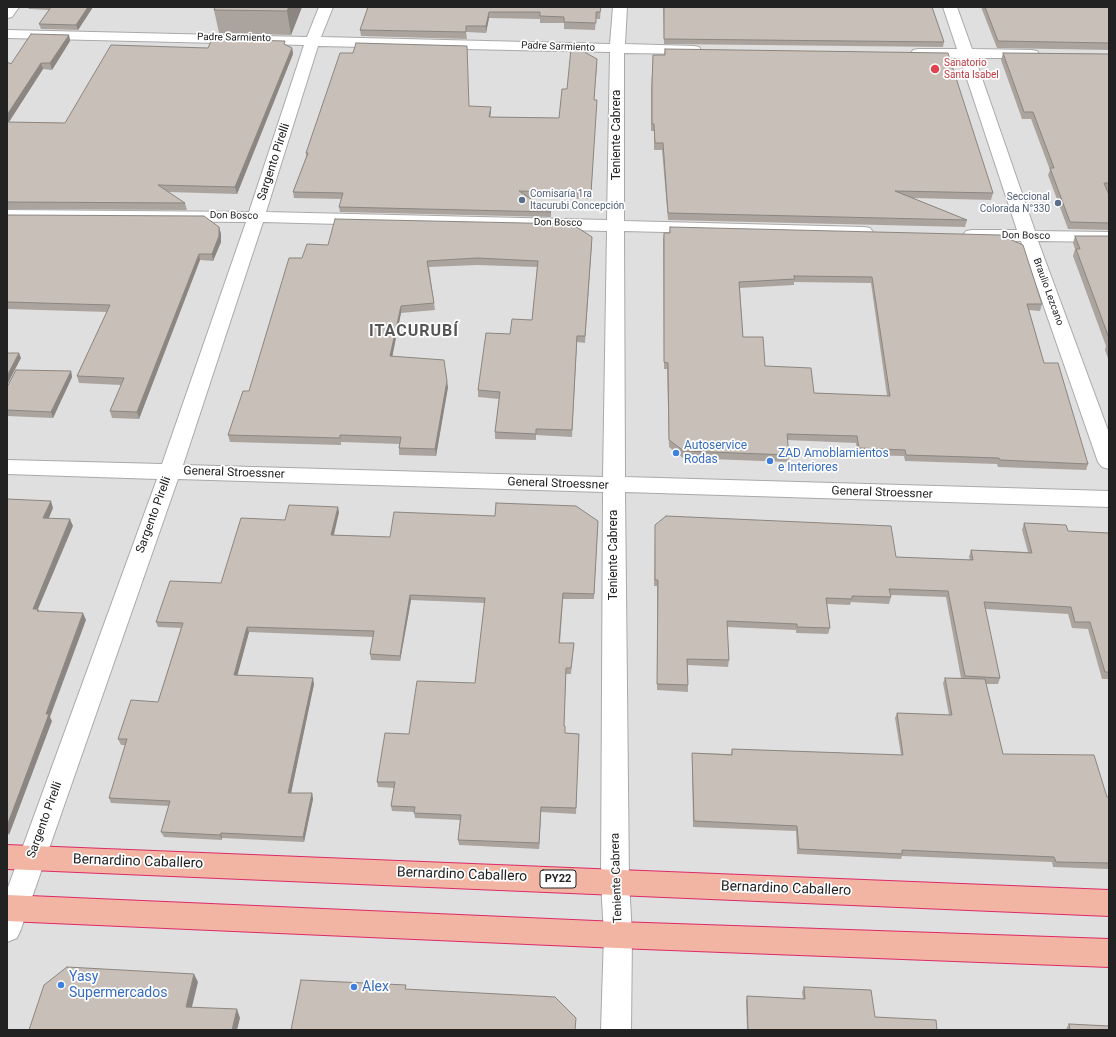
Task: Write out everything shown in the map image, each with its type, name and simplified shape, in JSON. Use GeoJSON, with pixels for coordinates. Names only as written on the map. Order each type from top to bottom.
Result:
{"type":"FeatureCollection","features":[{"type":"Feature","properties":{"kind":"highway","name":"Bernardino Caballero"},"geometry":{"type":"LineString","coordinates":[[19,858],[1109,903]]}},
{"type":"Feature","properties":{"kind":"highway"},"geometry":{"type":"LineString","coordinates":[[9,915],[1109,953]]}},
{"type":"Feature","properties":{"kind":"street"},"geometry":{"type":"LineString","coordinates":[[7,14],[12,7]]}},
{"type":"Feature","properties":{"kind":"street","name":"Sargento Pirelli"},"geometry":{"type":"LineString","coordinates":[[9,915],[19,858],[170,471],[256,216],[313,40],[326,7]]}},
{"type":"Feature","properties":{"kind":"street","name":"Teniente Cabrera"},"geometry":{"type":"LineString","coordinates":[[616,1030],[618,935],[615,882],[614,485],[617,49],[620,7]]}},
{"type":"Feature","properties":{"kind":"street","name":"Braulio Lezcano"},"geometry":{"type":"LineString","coordinates":[[950,7],[1028,237],[1109,462]]}},
{"type":"Feature","properties":{"kind":"street","name":"Padre Sarmiento"},"geometry":{"type":"LineString","coordinates":[[7,34],[704,50]]}},
{"type":"Feature","properties":{"kind":"street"},"geometry":{"type":"LineString","coordinates":[[902,53],[1045,55]]}},
{"type":"Feature","properties":{"kind":"street","name":"Don Bosco"},"geometry":{"type":"LineString","coordinates":[[7,214],[256,216],[878,232]]}},
{"type":"Feature","properties":{"kind":"street","name":"Don Bosco"},"geometry":{"type":"LineString","coordinates":[[957,234],[1028,237],[1109,237]]}},
{"type":"Feature","properties":{"kind":"street","name":"General Stroessner"},"geometry":{"type":"LineString","coordinates":[[7,467],[1109,499]]}},
{"type":"Feature","properties":{"kind":"shaded area"},"geometry":{"type":"Polygon","coordinates":[[[7,7],[1109,7],[1109,1030],[7,1030],[7,7]]]}},
{"type":"Feature","properties":{"kind":"building"},"geometry":{"type":"Polygon","coordinates":[[[51,7],[88,7],[76,25],[39,24],[51,7]]]}},
{"type":"Feature","properties":{"kind":"building"},"geometry":{"type":"Polygon","coordinates":[[[215,7],[289,7],[287,11],[214,10],[215,7]]]}},
{"type":"Feature","properties":{"kind":"building"},"geometry":{"type":"Polygon","coordinates":[[[368,7],[601,7],[600,12],[596,12],[596,23],[564,22],[564,17],[540,16],[540,12],[489,12],[486,26],[466,26],[466,32],[360,30],[368,7]]]}},
{"type":"Feature","properties":{"kind":"building"},"geometry":{"type":"Polygon","coordinates":[[[664,7],[932,7],[944,42],[664,39],[664,7]]]}},
{"type":"Feature","properties":{"kind":"building"},"geometry":{"type":"Polygon","coordinates":[[[985,7],[1109,7],[1109,43],[998,41],[985,7]]]}},
{"type":"Feature","properties":{"kind":"building"},"geometry":{"type":"Polygon","coordinates":[[[31,34],[69,35],[50,63],[41,63],[7,115],[7,62],[11,64],[31,34]]]}},
{"type":"Feature","properties":{"kind":"building"},"geometry":{"type":"Polygon","coordinates":[[[212,39],[285,41],[284,44],[292,48],[235,187],[158,185],[185,203],[7,202],[7,122],[65,123],[111,45],[208,48],[212,39]]]}},
{"type":"Feature","properties":{"kind":"building"},"geometry":{"type":"Polygon","coordinates":[[[356,43],[467,46],[469,106],[491,107],[489,117],[559,118],[562,89],[567,89],[571,49],[579,49],[597,59],[594,100],[597,100],[591,193],[519,191],[551,212],[339,207],[343,193],[293,192],[308,153],[306,153],[340,53],[353,53],[356,43]]]}},
{"type":"Feature","properties":{"kind":"building"},"geometry":{"type":"Polygon","coordinates":[[[665,49],[948,53],[993,193],[895,191],[967,220],[668,213],[663,143],[655,143],[654,124],[652,124],[653,55],[665,55],[665,49]]]}},
{"type":"Feature","properties":{"kind":"building"},"geometry":{"type":"Polygon","coordinates":[[[1003,53],[1109,54],[1109,183],[1104,183],[1109,195],[1109,223],[1070,222],[1050,168],[1054,168],[1033,112],[1024,112],[1003,53]]]}},
{"type":"Feature","properties":{"kind":"building"},"geometry":{"type":"Polygon","coordinates":[[[7,215],[204,216],[219,227],[219,236],[212,254],[199,254],[137,412],[110,411],[124,378],[77,376],[110,305],[7,302],[7,215]]]}},
{"type":"Feature","properties":{"kind":"building"},"geometry":{"type":"Polygon","coordinates":[[[335,219],[572,224],[592,237],[585,336],[577,336],[572,430],[536,429],[536,434],[495,432],[500,392],[478,390],[486,333],[510,334],[512,319],[532,320],[538,261],[477,258],[427,261],[434,303],[401,306],[390,356],[444,360],[447,381],[435,449],[399,448],[401,437],[340,435],[340,438],[228,435],[243,391],[249,391],[289,258],[302,258],[307,244],[328,245],[335,219]]]}},
{"type":"Feature","properties":{"kind":"building"},"geometry":{"type":"Polygon","coordinates":[[[670,227],[1000,235],[1023,245],[1042,304],[1027,304],[1044,363],[1058,363],[1088,464],[1000,460],[999,458],[906,455],[905,450],[859,448],[857,436],[787,434],[789,455],[684,451],[669,440],[668,363],[664,362],[664,233],[670,233],[670,227]],[[794,276],[795,279],[739,282],[743,337],[763,337],[765,366],[811,368],[814,393],[890,396],[872,277],[794,276]]]}},
{"type":"Feature","properties":{"kind":"building"},"geometry":{"type":"Polygon","coordinates":[[[1075,236],[1109,236],[1109,338],[1076,249],[1080,249],[1075,236]]]}},
{"type":"Feature","properties":{"kind":"building"},"geometry":{"type":"Polygon","coordinates":[[[7,353],[19,353],[7,376],[7,353]]]}},
{"type":"Feature","properties":{"kind":"building"},"geometry":{"type":"Polygon","coordinates":[[[16,370],[71,371],[51,412],[7,410],[7,387],[16,370]]]}},
{"type":"Feature","properties":{"kind":"building"},"geometry":{"type":"Polygon","coordinates":[[[7,499],[51,501],[43,518],[70,519],[33,609],[38,609],[37,611],[83,613],[46,714],[49,714],[7,826],[7,499]]]}},
{"type":"Feature","properties":{"kind":"building"},"geometry":{"type":"Polygon","coordinates":[[[496,503],[576,506],[598,521],[594,594],[563,593],[559,643],[574,643],[571,668],[566,668],[564,726],[565,733],[579,734],[576,808],[541,807],[539,843],[458,840],[461,815],[414,813],[415,807],[391,806],[395,782],[377,782],[385,733],[409,734],[417,681],[475,683],[485,598],[410,595],[400,656],[370,654],[374,631],[247,627],[234,675],[313,678],[288,793],[312,793],[303,837],[161,832],[170,801],[109,798],[127,739],[118,739],[131,700],[158,702],[183,623],[156,622],[170,581],[221,583],[241,518],[285,520],[289,505],[338,507],[331,535],[390,537],[394,512],[495,516],[496,503]]]}},
{"type":"Feature","properties":{"kind":"building"},"geometry":{"type":"Polygon","coordinates":[[[666,516],[891,526],[896,557],[973,560],[971,550],[1032,553],[1024,523],[1066,525],[1068,531],[1109,533],[1109,672],[1105,672],[1090,622],[1075,622],[1071,607],[984,602],[1000,678],[965,676],[948,591],[889,589],[891,597],[852,596],[852,599],[826,598],[830,628],[797,627],[797,624],[727,621],[729,660],[687,659],[688,685],[657,684],[658,580],[655,580],[655,525],[666,516]]]}},
{"type":"Feature","properties":{"kind":"building"},"geometry":{"type":"Polygon","coordinates":[[[945,678],[985,679],[1003,754],[1094,755],[1107,797],[1109,797],[1109,863],[1056,862],[1054,857],[902,850],[902,854],[799,849],[797,826],[694,821],[692,753],[732,755],[732,749],[903,755],[897,713],[952,715],[945,678]]]}},
{"type":"Feature","properties":{"kind":"building"},"geometry":{"type":"Polygon","coordinates":[[[67,967],[194,974],[186,1007],[237,1009],[232,1030],[29,1030],[44,985],[67,967]]]}},
{"type":"Feature","properties":{"kind":"building"},"geometry":{"type":"Polygon","coordinates":[[[301,980],[406,985],[405,989],[555,997],[576,1018],[575,1030],[291,1030],[301,980]]]}},
{"type":"Feature","properties":{"kind":"building"},"geometry":{"type":"Polygon","coordinates":[[[804,987],[871,990],[875,1017],[936,1020],[937,1030],[748,1030],[747,996],[805,999],[804,987]]]}},
{"type":"Feature","properties":{"kind":"building"},"geometry":{"type":"Polygon","coordinates":[[[1069,1024],[1109,1026],[1109,1030],[1070,1030],[1069,1024]]]}},
{"type":"Feature","properties":{"kind":"place","name":"Sanatorio Santa Isabel"},"geometry":{"type":"Point","coordinates":[935,69]}},
{"type":"Feature","properties":{"kind":"place","name":"Comisaría 1ra Itacurubi Concepción"},"geometry":{"type":"Point","coordinates":[522,200]}},
{"type":"Feature","properties":{"kind":"place","name":"Seccional Colorada N°330"},"geometry":{"type":"Point","coordinates":[1058,203]}},
{"type":"Feature","properties":{"kind":"place","name":"Autoservice Rodas"},"geometry":{"type":"Point","coordinates":[676,453]}},
{"type":"Feature","properties":{"kind":"place","name":"ZAD Amoblamientos e Interiores"},"geometry":{"type":"Point","coordinates":[770,461]}},
{"type":"Feature","properties":{"kind":"place","name":"Yasy Supermercados"},"geometry":{"type":"Point","coordinates":[61,985]}},
{"type":"Feature","properties":{"kind":"place","name":"Alex"},"geometry":{"type":"Point","coordinates":[354,987]}},
{"type":"Feature","properties":{"kind":"district","name":"ITACURUBÍ"},"geometry":{"type":"Point","coordinates":[414,332]}}]}
